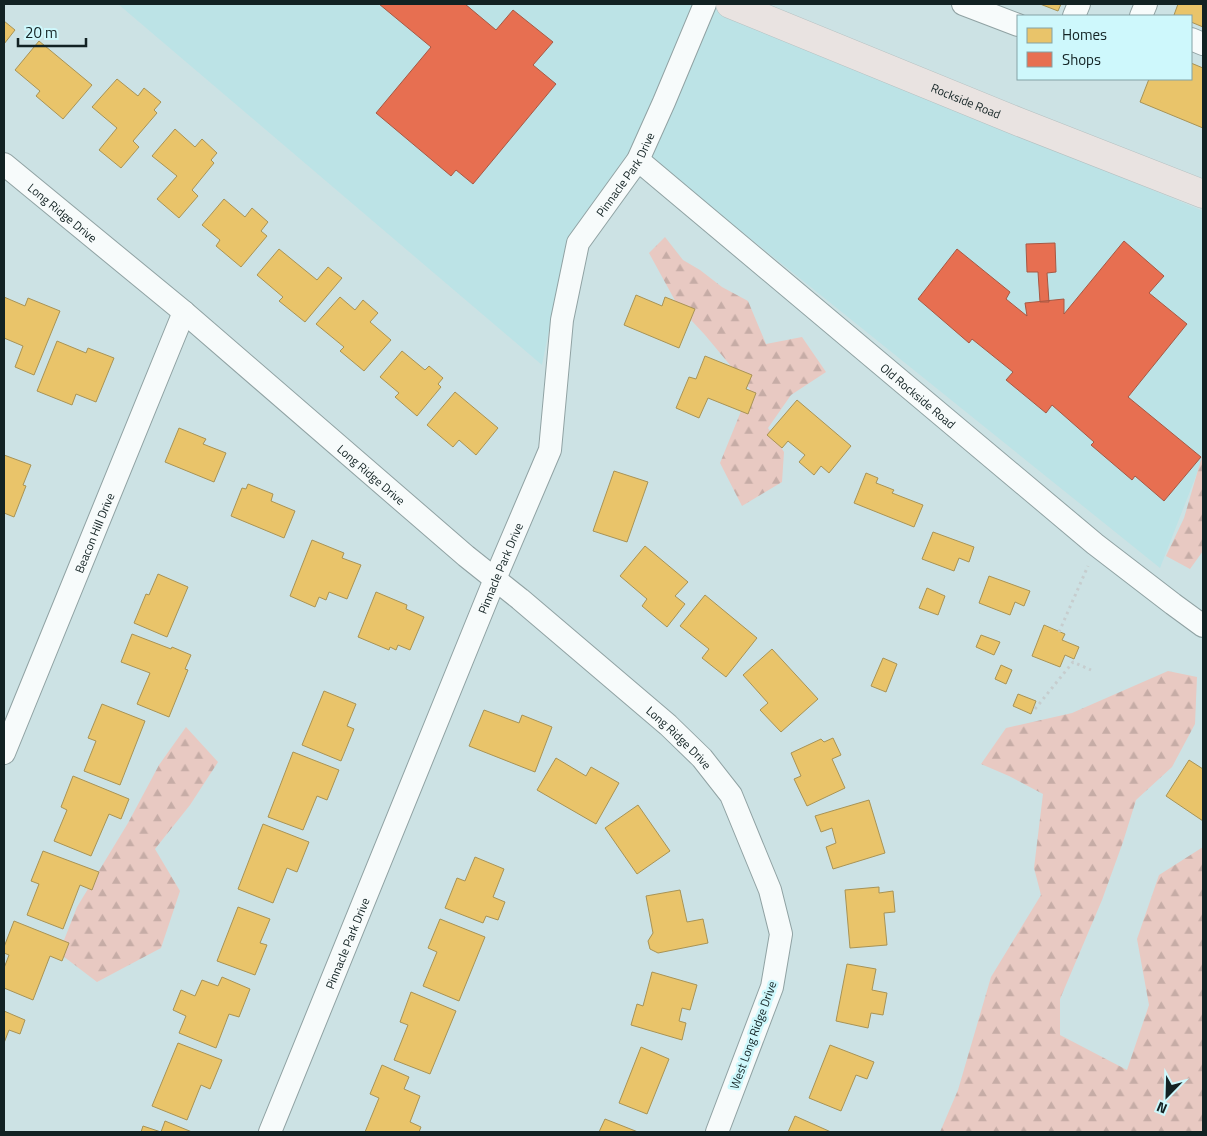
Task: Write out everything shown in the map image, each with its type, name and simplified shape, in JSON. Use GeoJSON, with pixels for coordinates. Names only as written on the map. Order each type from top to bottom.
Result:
{"type":"FeatureCollection","features":[{"type":"Feature","properties":{"kind":"main road","name":"Rockside Road"},"geometry":{"type":"LineString","coordinates":[[730,4],[1019,122],[1203,194]]}},
{"type":"Feature","properties":{"kind":"street","name":"Pinnacle Park Drive"},"geometry":{"type":"LineString","coordinates":[[270,1132],[495,579],[550,450],[562,320],[578,243],[638,160],[705,4]]}},
{"type":"Feature","properties":{"kind":"street"},"geometry":{"type":"LineString","coordinates":[[963,4],[1017,25]]}},
{"type":"Feature","properties":{"kind":"street","name":"Old Rockside Road"},"geometry":{"type":"LineString","coordinates":[[638,160],[1095,544],[1203,626]]}},
{"type":"Feature","properties":{"kind":"street","name":"Long Ridge Drive"},"geometry":{"type":"LineString","coordinates":[[4,164],[184,312],[466,556],[668,726],[702,758],[731,794]]}},
{"type":"Feature","properties":{"kind":"street","name":"Beacon Hill Drive"},"geometry":{"type":"LineString","coordinates":[[4,753],[184,312]]}},
{"type":"Feature","properties":{"kind":"street","name":"West Long Ridge Drive"},"geometry":{"type":"LineString","coordinates":[[717,1132],[772,987],[781,934],[770,890],[731,794]]}},
{"type":"Feature","properties":{"kind":"path"},"geometry":{"type":"LineString","coordinates":[[1060,632],[1090,561]]}},
{"type":"Feature","properties":{"kind":"path"},"geometry":{"type":"LineString","coordinates":[[1035,709],[1073,662],[1092,670]]}},
{"type":"Feature","properties":{"kind":"shaded area"},"geometry":{"type":"Polygon","coordinates":[[[118,4],[705,4],[1203,211],[1203,458],[1160,568],[634,145],[568,237],[542,365],[118,4]]]}},
{"type":"Feature","properties":{"kind":"green space"},"geometry":{"type":"Polygon","coordinates":[[[665,237],[683,260],[722,287],[748,301],[766,344],[802,337],[826,372],[791,395],[768,428],[784,452],[782,482],[742,506],[720,463],[750,389],[678,306],[649,253],[665,237]]]}},
{"type":"Feature","properties":{"kind":"green space"},"geometry":{"type":"Polygon","coordinates":[[[1203,453],[1203,551],[1190,569],[1166,556],[1184,518],[1203,453]]]}},
{"type":"Feature","properties":{"kind":"green space"},"geometry":{"type":"Polygon","coordinates":[[[1168,671],[1197,677],[1195,724],[1172,767],[1136,800],[1102,900],[1060,999],[1060,1035],[1127,1070],[1149,1005],[1137,939],[1159,875],[1203,847],[1203,1132],[940,1132],[958,1090],[991,977],[1041,895],[1034,868],[1043,794],[981,764],[1006,728],[1072,713],[1168,671]]]}},
{"type":"Feature","properties":{"kind":"green space"},"geometry":{"type":"Polygon","coordinates":[[[186,727],[218,762],[190,805],[155,849],[180,891],[161,948],[97,982],[59,953],[77,907],[128,823],[159,765],[186,727]]]}},
{"type":"Feature","properties":{"kind":"building: Homes"},"geometry":{"type":"Polygon","coordinates":[[[1040,4],[1061,4],[1058,11],[1040,4]]]}},
{"type":"Feature","properties":{"kind":"building: Homes"},"geometry":{"type":"Polygon","coordinates":[[[1178,4],[1203,4],[1203,27],[1192,22],[1192,15],[1174,15],[1178,4]]]}},
{"type":"Feature","properties":{"kind":"building: Homes"},"geometry":{"type":"Polygon","coordinates":[[[4,21],[15,30],[4,44],[4,21]]]}},
{"type":"Feature","properties":{"kind":"building: Homes"},"geometry":{"type":"Polygon","coordinates":[[[39,41],[92,85],[63,119],[36,96],[40,91],[15,70],[39,41]]]}},
{"type":"Feature","properties":{"kind":"building: Homes"},"geometry":{"type":"Polygon","coordinates":[[[1192,63],[1203,68],[1203,128],[1140,102],[1149,80],[1192,80],[1192,63]]]}},
{"type":"Feature","properties":{"kind":"building: Homes"},"geometry":{"type":"Polygon","coordinates":[[[117,79],[138,96],[144,88],[161,102],[154,110],[157,113],[133,141],[139,147],[121,168],[99,150],[117,128],[92,107],[117,79]]]}},
{"type":"Feature","properties":{"kind":"building: Homes"},"geometry":{"type":"Polygon","coordinates":[[[175,129],[195,147],[202,139],[217,153],[211,160],[214,163],[192,190],[198,196],[179,218],[157,199],[177,176],[152,156],[175,129]]]}},
{"type":"Feature","properties":{"kind":"building: Homes"},"geometry":{"type":"Polygon","coordinates":[[[224,199],[245,217],[252,208],[268,222],[261,231],[267,236],[241,267],[216,246],[220,240],[202,225],[224,199]]]}},
{"type":"Feature","properties":{"kind":"building: Homes"},"geometry":{"type":"Polygon","coordinates":[[[279,249],[317,280],[328,267],[342,278],[305,322],[279,301],[283,297],[257,275],[279,249]]]}},
{"type":"Feature","properties":{"kind":"building: Homes"},"geometry":{"type":"Polygon","coordinates":[[[636,295],[662,306],[665,297],[695,309],[679,348],[624,325],[636,295]]]}},
{"type":"Feature","properties":{"kind":"building: Homes"},"geometry":{"type":"Polygon","coordinates":[[[4,297],[25,306],[28,298],[60,311],[34,375],[15,367],[23,346],[4,338],[4,297]]]}},
{"type":"Feature","properties":{"kind":"building: Homes"},"geometry":{"type":"Polygon","coordinates":[[[340,297],[355,310],[363,300],[378,313],[370,322],[391,340],[364,371],[340,351],[344,347],[316,324],[340,297]]]}},
{"type":"Feature","properties":{"kind":"building: Homes"},"geometry":{"type":"Polygon","coordinates":[[[57,341],[86,353],[88,348],[114,358],[96,402],[76,394],[72,405],[37,391],[57,341]]]}},
{"type":"Feature","properties":{"kind":"building: Homes"},"geometry":{"type":"Polygon","coordinates":[[[402,351],[425,370],[429,366],[443,378],[438,384],[441,387],[417,416],[395,397],[399,393],[380,377],[402,351]]]}},
{"type":"Feature","properties":{"kind":"building: Homes"},"geometry":{"type":"Polygon","coordinates":[[[705,356],[752,375],[746,389],[756,393],[748,414],[708,398],[699,418],[676,408],[689,377],[696,379],[705,356]]]}},
{"type":"Feature","properties":{"kind":"building: Homes"},"geometry":{"type":"Polygon","coordinates":[[[455,392],[498,428],[476,455],[459,440],[453,447],[427,425],[455,392]]]}},
{"type":"Feature","properties":{"kind":"building: Homes"},"geometry":{"type":"Polygon","coordinates":[[[797,400],[851,446],[829,473],[821,466],[814,475],[799,462],[805,455],[788,441],[782,448],[767,435],[797,400]]]}},
{"type":"Feature","properties":{"kind":"building: Homes"},"geometry":{"type":"Polygon","coordinates":[[[179,428],[206,439],[203,444],[226,453],[214,482],[165,462],[179,428]]]}},
{"type":"Feature","properties":{"kind":"building: Homes"},"geometry":{"type":"Polygon","coordinates":[[[4,455],[31,465],[23,485],[26,486],[14,517],[4,513],[4,455]]]}},
{"type":"Feature","properties":{"kind":"building: Homes"},"geometry":{"type":"Polygon","coordinates":[[[614,471],[648,482],[627,542],[593,531],[614,471]]]}},
{"type":"Feature","properties":{"kind":"building: Homes"},"geometry":{"type":"Polygon","coordinates":[[[866,473],[878,478],[876,483],[894,490],[892,493],[923,505],[914,527],[854,503],[866,473]]]}},
{"type":"Feature","properties":{"kind":"building: Homes"},"geometry":{"type":"Polygon","coordinates":[[[248,484],[273,494],[271,501],[295,511],[284,538],[231,516],[242,488],[246,489],[248,484]]]}},
{"type":"Feature","properties":{"kind":"building: Homes"},"geometry":{"type":"Polygon","coordinates":[[[933,532],[974,547],[969,562],[959,558],[954,571],[922,559],[933,532]]]}},
{"type":"Feature","properties":{"kind":"building: Homes"},"geometry":{"type":"Polygon","coordinates":[[[312,540],[344,553],[342,558],[361,565],[347,599],[329,592],[326,600],[319,597],[315,607],[290,596],[312,540]]]}},
{"type":"Feature","properties":{"kind":"building: Homes"},"geometry":{"type":"Polygon","coordinates":[[[645,546],[688,582],[675,596],[685,604],[667,627],[642,606],[647,599],[620,576],[645,546]]]}},
{"type":"Feature","properties":{"kind":"building: Homes"},"geometry":{"type":"Polygon","coordinates":[[[158,574],[188,587],[167,637],[134,623],[146,594],[149,595],[158,574]]]}},
{"type":"Feature","properties":{"kind":"building: Homes"},"geometry":{"type":"Polygon","coordinates":[[[989,576],[1030,591],[1024,606],[1015,602],[1010,615],[979,603],[989,576]]]}},
{"type":"Feature","properties":{"kind":"building: Homes"},"geometry":{"type":"Polygon","coordinates":[[[927,588],[945,596],[938,615],[919,608],[927,588]]]}},
{"type":"Feature","properties":{"kind":"building: Homes"},"geometry":{"type":"Polygon","coordinates":[[[376,592],[407,605],[406,609],[424,617],[410,650],[398,645],[396,650],[390,647],[389,650],[358,637],[376,592]]]}},
{"type":"Feature","properties":{"kind":"building: Homes"},"geometry":{"type":"Polygon","coordinates":[[[705,595],[757,638],[726,677],[702,658],[709,649],[680,626],[705,595]]]}},
{"type":"Feature","properties":{"kind":"building: Homes"},"geometry":{"type":"Polygon","coordinates":[[[1044,625],[1065,634],[1062,640],[1079,647],[1074,659],[1065,655],[1060,667],[1032,656],[1044,625]]]}},
{"type":"Feature","properties":{"kind":"building: Homes"},"geometry":{"type":"Polygon","coordinates":[[[132,634],[191,655],[185,669],[188,670],[169,717],[137,704],[150,673],[121,662],[132,634]]]}},
{"type":"Feature","properties":{"kind":"building: Homes"},"geometry":{"type":"Polygon","coordinates":[[[981,635],[1000,642],[994,655],[976,647],[981,635]]]}},
{"type":"Feature","properties":{"kind":"building: Homes"},"geometry":{"type":"Polygon","coordinates":[[[772,649],[818,699],[781,732],[760,710],[768,703],[743,675],[772,649]]]}},
{"type":"Feature","properties":{"kind":"building: Homes"},"geometry":{"type":"Polygon","coordinates":[[[883,658],[897,664],[886,692],[871,686],[883,658]]]}},
{"type":"Feature","properties":{"kind":"building: Homes"},"geometry":{"type":"Polygon","coordinates":[[[1001,665],[1012,670],[1006,684],[995,679],[1001,665]]]}},
{"type":"Feature","properties":{"kind":"building: Homes"},"geometry":{"type":"Polygon","coordinates":[[[324,691],[356,704],[347,726],[354,729],[341,761],[302,745],[324,691]]]}},
{"type":"Feature","properties":{"kind":"building: Homes"},"geometry":{"type":"Polygon","coordinates":[[[1018,694],[1036,701],[1031,714],[1013,706],[1018,694]]]}},
{"type":"Feature","properties":{"kind":"building: Homes"},"geometry":{"type":"Polygon","coordinates":[[[102,704],[145,721],[120,785],[84,771],[96,741],[88,738],[102,704]]]}},
{"type":"Feature","properties":{"kind":"building: Homes"},"geometry":{"type":"Polygon","coordinates":[[[484,710],[519,723],[522,715],[552,727],[535,772],[469,746],[484,710]]]}},
{"type":"Feature","properties":{"kind":"building: Homes"},"geometry":{"type":"Polygon","coordinates":[[[833,738],[841,755],[832,759],[845,788],[807,806],[794,779],[801,776],[791,753],[821,739],[824,742],[833,738]]]}},
{"type":"Feature","properties":{"kind":"building: Homes"},"geometry":{"type":"Polygon","coordinates":[[[293,752],[339,770],[327,800],[317,796],[303,830],[268,817],[293,752]]]}},
{"type":"Feature","properties":{"kind":"building: Homes"},"geometry":{"type":"Polygon","coordinates":[[[556,758],[586,776],[591,767],[619,783],[596,824],[537,790],[556,758]]]}},
{"type":"Feature","properties":{"kind":"building: Homes"},"geometry":{"type":"Polygon","coordinates":[[[1189,760],[1203,769],[1203,821],[1166,796],[1189,760]]]}},
{"type":"Feature","properties":{"kind":"building: Homes"},"geometry":{"type":"Polygon","coordinates":[[[73,776],[129,799],[121,819],[109,814],[91,856],[54,841],[67,810],[61,807],[73,776]]]}},
{"type":"Feature","properties":{"kind":"building: Homes"},"geometry":{"type":"Polygon","coordinates":[[[869,800],[885,853],[833,869],[826,847],[836,843],[832,828],[821,832],[815,816],[869,800]]]}},
{"type":"Feature","properties":{"kind":"building: Homes"},"geometry":{"type":"Polygon","coordinates":[[[638,805],[670,851],[637,874],[605,828],[638,805]]]}},
{"type":"Feature","properties":{"kind":"building: Homes"},"geometry":{"type":"Polygon","coordinates":[[[263,824],[309,842],[297,872],[287,868],[273,903],[238,889],[263,824]]]}},
{"type":"Feature","properties":{"kind":"building: Homes"},"geometry":{"type":"Polygon","coordinates":[[[43,851],[99,872],[92,890],[80,885],[63,929],[27,915],[39,884],[31,881],[43,851]]]}},
{"type":"Feature","properties":{"kind":"building: Homes"},"geometry":{"type":"Polygon","coordinates":[[[475,857],[504,869],[493,897],[505,902],[498,920],[486,916],[483,923],[445,908],[457,878],[465,881],[475,857]]]}},
{"type":"Feature","properties":{"kind":"building: Homes"},"geometry":{"type":"Polygon","coordinates":[[[879,887],[879,893],[893,891],[895,912],[884,913],[887,945],[850,948],[845,890],[879,887]]]}},
{"type":"Feature","properties":{"kind":"building: Homes"},"geometry":{"type":"Polygon","coordinates":[[[680,890],[687,922],[703,919],[708,943],[658,953],[650,949],[648,941],[653,933],[646,896],[680,890]]]}},
{"type":"Feature","properties":{"kind":"building: Homes"},"geometry":{"type":"Polygon","coordinates":[[[238,907],[270,919],[260,943],[267,945],[255,975],[217,961],[238,907]]]}},
{"type":"Feature","properties":{"kind":"building: Homes"},"geometry":{"type":"Polygon","coordinates":[[[440,919],[485,937],[459,1001],[423,986],[437,952],[428,948],[440,919]]]}},
{"type":"Feature","properties":{"kind":"building: Homes"},"geometry":{"type":"Polygon","coordinates":[[[14,921],[69,943],[62,961],[50,956],[33,1000],[4,988],[4,968],[9,955],[4,953],[4,947],[14,921]]]}},
{"type":"Feature","properties":{"kind":"building: Homes"},"geometry":{"type":"Polygon","coordinates":[[[847,964],[876,969],[872,990],[887,993],[883,1015],[871,1013],[868,1028],[836,1021],[847,964]]]}},
{"type":"Feature","properties":{"kind":"building: Homes"},"geometry":{"type":"Polygon","coordinates":[[[652,972],[697,985],[690,1010],[682,1008],[679,1021],[686,1023],[682,1040],[631,1025],[637,1004],[643,1006],[652,972]]]}},
{"type":"Feature","properties":{"kind":"building: Homes"},"geometry":{"type":"Polygon","coordinates":[[[222,977],[250,989],[239,1017],[229,1014],[216,1048],[179,1033],[186,1016],[173,1010],[181,990],[195,996],[202,980],[218,986],[222,977]]]}},
{"type":"Feature","properties":{"kind":"building: Homes"},"geometry":{"type":"Polygon","coordinates":[[[411,992],[456,1011],[430,1074],[394,1060],[408,1025],[400,1022],[411,992]]]}},
{"type":"Feature","properties":{"kind":"building: Homes"},"geometry":{"type":"Polygon","coordinates":[[[4,1011],[25,1020],[20,1034],[9,1030],[4,1043],[4,1011]]]}},
{"type":"Feature","properties":{"kind":"building: Homes"},"geometry":{"type":"Polygon","coordinates":[[[178,1043],[222,1060],[210,1089],[201,1085],[187,1120],[152,1106],[178,1043]]]}},
{"type":"Feature","properties":{"kind":"building: Homes"},"geometry":{"type":"Polygon","coordinates":[[[830,1045],[874,1062],[867,1079],[856,1075],[841,1111],[809,1098],[830,1045]]]}},
{"type":"Feature","properties":{"kind":"building: Homes"},"geometry":{"type":"Polygon","coordinates":[[[641,1047],[669,1059],[647,1114],[619,1103],[641,1047]]]}},
{"type":"Feature","properties":{"kind":"building: Homes"},"geometry":{"type":"Polygon","coordinates":[[[382,1065],[409,1077],[404,1089],[420,1096],[410,1122],[421,1127],[419,1132],[365,1132],[379,1098],[370,1094],[382,1065]]]}},
{"type":"Feature","properties":{"kind":"building: Homes"},"geometry":{"type":"Polygon","coordinates":[[[795,1116],[831,1132],[788,1132],[795,1116]]]}},
{"type":"Feature","properties":{"kind":"building: Homes"},"geometry":{"type":"Polygon","coordinates":[[[605,1119],[638,1132],[599,1132],[605,1119]]]}},
{"type":"Feature","properties":{"kind":"building: Homes"},"geometry":{"type":"Polygon","coordinates":[[[165,1121],[192,1132],[161,1132],[165,1121]]]}},
{"type":"Feature","properties":{"kind":"building: Homes"},"geometry":{"type":"Polygon","coordinates":[[[143,1126],[161,1132],[141,1132],[143,1126]]]}},
{"type":"Feature","properties":{"kind":"building: Shops"},"geometry":{"type":"Polygon","coordinates":[[[379,4],[465,4],[496,30],[513,10],[553,42],[533,65],[556,84],[473,184],[456,170],[451,176],[376,113],[431,47],[379,4]]]}},
{"type":"Feature","properties":{"kind":"building: Shops"},"geometry":{"type":"Polygon","coordinates":[[[1124,241],[1164,276],[1149,293],[1187,324],[1128,397],[1201,457],[1164,501],[1135,476],[1132,480],[1091,445],[1094,442],[1052,405],[1046,413],[1006,380],[1013,372],[972,339],[969,343],[918,299],[957,249],[1010,292],[1006,299],[1027,316],[1025,303],[1064,299],[1064,314],[1124,241]]]}},
{"type":"Feature","properties":{"kind":"building: Shops"},"geometry":{"type":"Polygon","coordinates":[[[1055,243],[1056,272],[1047,273],[1049,302],[1040,302],[1038,272],[1027,272],[1026,244],[1055,243]]]}}]}
